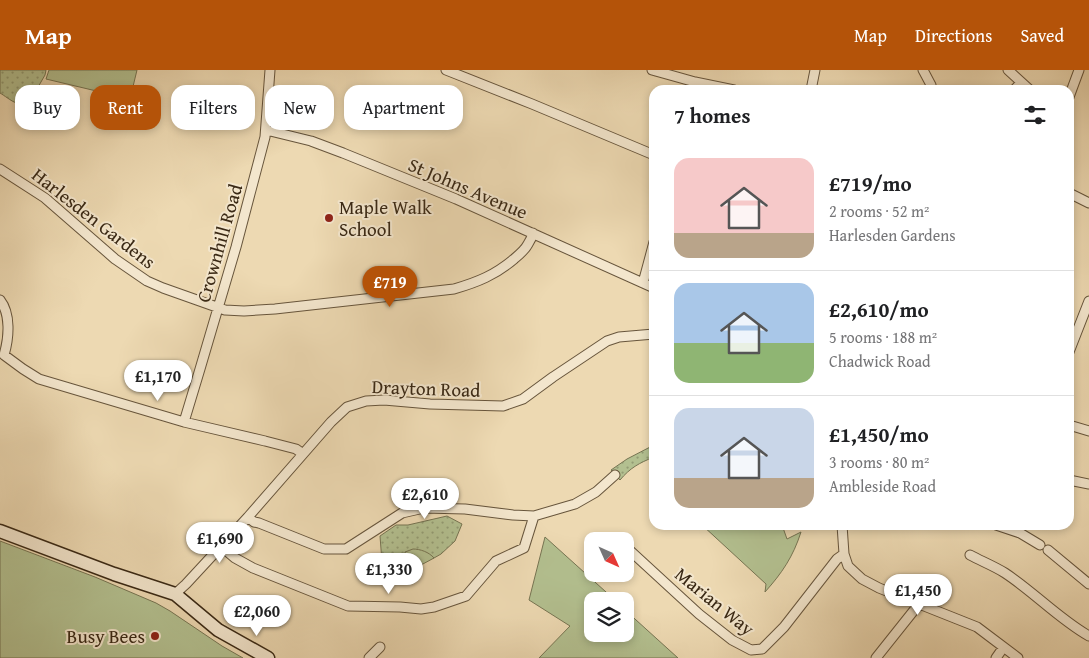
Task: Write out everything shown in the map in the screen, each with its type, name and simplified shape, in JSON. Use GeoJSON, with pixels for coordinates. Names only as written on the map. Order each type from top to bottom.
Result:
{"type":"FeatureCollection","features":[{"type":"Feature","properties":{"kind":"street","name":"Crownhill Road"},"geometry":{"type":"LineString","coordinates":[[269,85],[270,70]]}},
{"type":"Feature","properties":{"kind":"street"},"geometry":{"type":"LineString","coordinates":[[446,70],[649,153]]}},
{"type":"Feature","properties":{"kind":"street"},"geometry":{"type":"LineString","coordinates":[[652,70],[691,85]]}},
{"type":"Feature","properties":{"kind":"street"},"geometry":{"type":"LineString","coordinates":[[812,85],[815,70]]}},
{"type":"Feature","properties":{"kind":"street"},"geometry":{"type":"LineString","coordinates":[[923,70],[930,85]]}},
{"type":"Feature","properties":{"kind":"street"},"geometry":{"type":"LineString","coordinates":[[1008,70],[1024,85]]}},
{"type":"Feature","properties":{"kind":"street"},"geometry":{"type":"LineString","coordinates":[[1073,85],[1079,70]]}},
{"type":"Feature","properties":{"kind":"street","name":"Crownhill Road"},"geometry":{"type":"LineString","coordinates":[[184,422],[238,238],[266,130]]}},
{"type":"Feature","properties":{"kind":"street","name":"St Johns Avenue"},"geometry":{"type":"LineString","coordinates":[[266,130],[312,141],[343,153],[456,199],[649,286]]}},
{"type":"Feature","properties":{"kind":"street","name":"Harlesden Gardens"},"geometry":{"type":"LineString","coordinates":[[0,168],[45,198],[115,259],[147,281],[225,310],[267,310],[454,289],[475,283],[504,267],[524,251],[533,233]]}},
{"type":"Feature","properties":{"kind":"street"},"geometry":{"type":"LineString","coordinates":[[1074,196],[1089,203]]}},
{"type":"Feature","properties":{"kind":"street"},"geometry":{"type":"LineString","coordinates":[[643,283],[649,261]]}},
{"type":"Feature","properties":{"kind":"street"},"geometry":{"type":"LineString","coordinates":[[0,300],[5,310],[8,326],[8,341],[2,357],[39,379],[184,422],[265,440],[296,449],[303,454]]}},
{"type":"Feature","properties":{"kind":"street"},"geometry":{"type":"LineString","coordinates":[[1074,343],[1086,320],[1089,301]]}},
{"type":"Feature","properties":{"kind":"street","name":"Drayton Road"},"geometry":{"type":"LineString","coordinates":[[175,594],[248,517],[331,422],[347,407],[366,401],[384,400],[430,404],[503,406],[523,400],[553,377],[607,341],[619,337],[649,335]]}},
{"type":"Feature","properties":{"kind":"street"},"geometry":{"type":"LineString","coordinates":[[1074,426],[1089,430]]}},
{"type":"Feature","properties":{"kind":"street"},"geometry":{"type":"LineString","coordinates":[[248,517],[254,522],[324,549],[346,550],[402,513],[424,508],[534,516],[575,504],[596,492],[615,475]]}},
{"type":"Feature","properties":{"kind":"street"},"geometry":{"type":"LineString","coordinates":[[1074,481],[1089,484]]}},
{"type":"Feature","properties":{"kind":"street"},"geometry":{"type":"LineString","coordinates":[[221,546],[235,558],[253,568],[348,606],[434,608],[466,596],[496,561],[524,548],[534,516]]}},
{"type":"Feature","properties":{"kind":"street"},"geometry":{"type":"LineString","coordinates":[[842,530],[844,554],[848,566],[862,579],[879,588],[977,628],[1018,658]]}},
{"type":"Feature","properties":{"kind":"street"},"geometry":{"type":"LineString","coordinates":[[1016,530],[1040,545]]}},
{"type":"Feature","properties":{"kind":"street"},"geometry":{"type":"LineString","coordinates":[[0,531],[114,574],[175,594],[218,630],[268,658]]}},
{"type":"Feature","properties":{"kind":"street"},"geometry":{"type":"LineString","coordinates":[[1048,550],[1089,584]]}},
{"type":"Feature","properties":{"kind":"street","name":"Marian Way"},"geometry":{"type":"LineString","coordinates":[[634,554],[699,614],[732,640],[751,650],[762,649],[784,627],[837,558],[844,554]]}},
{"type":"Feature","properties":{"kind":"street"},"geometry":{"type":"LineString","coordinates":[[970,556],[1004,572],[1089,636]]}},
{"type":"Feature","properties":{"kind":"street"},"geometry":{"type":"LineString","coordinates":[[876,658],[919,604]]}},
{"type":"Feature","properties":{"kind":"street"},"geometry":{"type":"LineString","coordinates":[[369,658],[380,647]]}},
{"type":"Feature","properties":{"kind":"street"},"geometry":{"type":"LineString","coordinates":[[996,658],[1003,648]]}},
{"type":"Feature","properties":{"kind":"green space"},"geometry":{"type":"Polygon","coordinates":[[[0,70],[46,70],[39,85],[15,85],[15,102],[0,93],[0,70]]]}},
{"type":"Feature","properties":{"kind":"green space"},"geometry":{"type":"Polygon","coordinates":[[[49,70],[137,70],[133,85],[90,85],[90,89],[80,87],[80,85],[71,85],[46,79],[49,70]]]}},
{"type":"Feature","properties":{"kind":"green space"},"geometry":{"type":"Polygon","coordinates":[[[649,448],[649,459],[635,466],[620,480],[611,470],[649,448]]]}},
{"type":"Feature","properties":{"kind":"green space"},"geometry":{"type":"Polygon","coordinates":[[[447,516],[462,524],[455,541],[441,554],[434,558],[408,565],[382,562],[380,536],[396,525],[408,525],[447,516]]]}},
{"type":"Feature","properties":{"kind":"green space"},"geometry":{"type":"Polygon","coordinates":[[[707,530],[784,530],[787,539],[801,532],[786,564],[765,592],[766,584],[707,530]]]}},
{"type":"Feature","properties":{"kind":"green space"},"geometry":{"type":"Polygon","coordinates":[[[545,537],[584,572],[584,582],[595,582],[606,592],[584,592],[584,642],[634,642],[634,618],[678,658],[539,658],[570,626],[529,600],[545,537]]]}},
{"type":"Feature","properties":{"kind":"green space"},"geometry":{"type":"Polygon","coordinates":[[[0,541],[95,577],[156,603],[243,658],[0,658],[0,541]]]}},
{"type":"Feature","properties":{"kind":"green space"},"geometry":{"type":"Polygon","coordinates":[[[413,549],[424,551],[434,558],[421,565],[407,567],[405,552],[413,549]]]}},
{"type":"Feature","properties":{"kind":"place","name":"Maple Walk School"},"geometry":{"type":"Point","coordinates":[329,218]}},
{"type":"Feature","properties":{"kind":"place","name":"Busy Bees"},"geometry":{"type":"Point","coordinates":[155,636]}}]}
